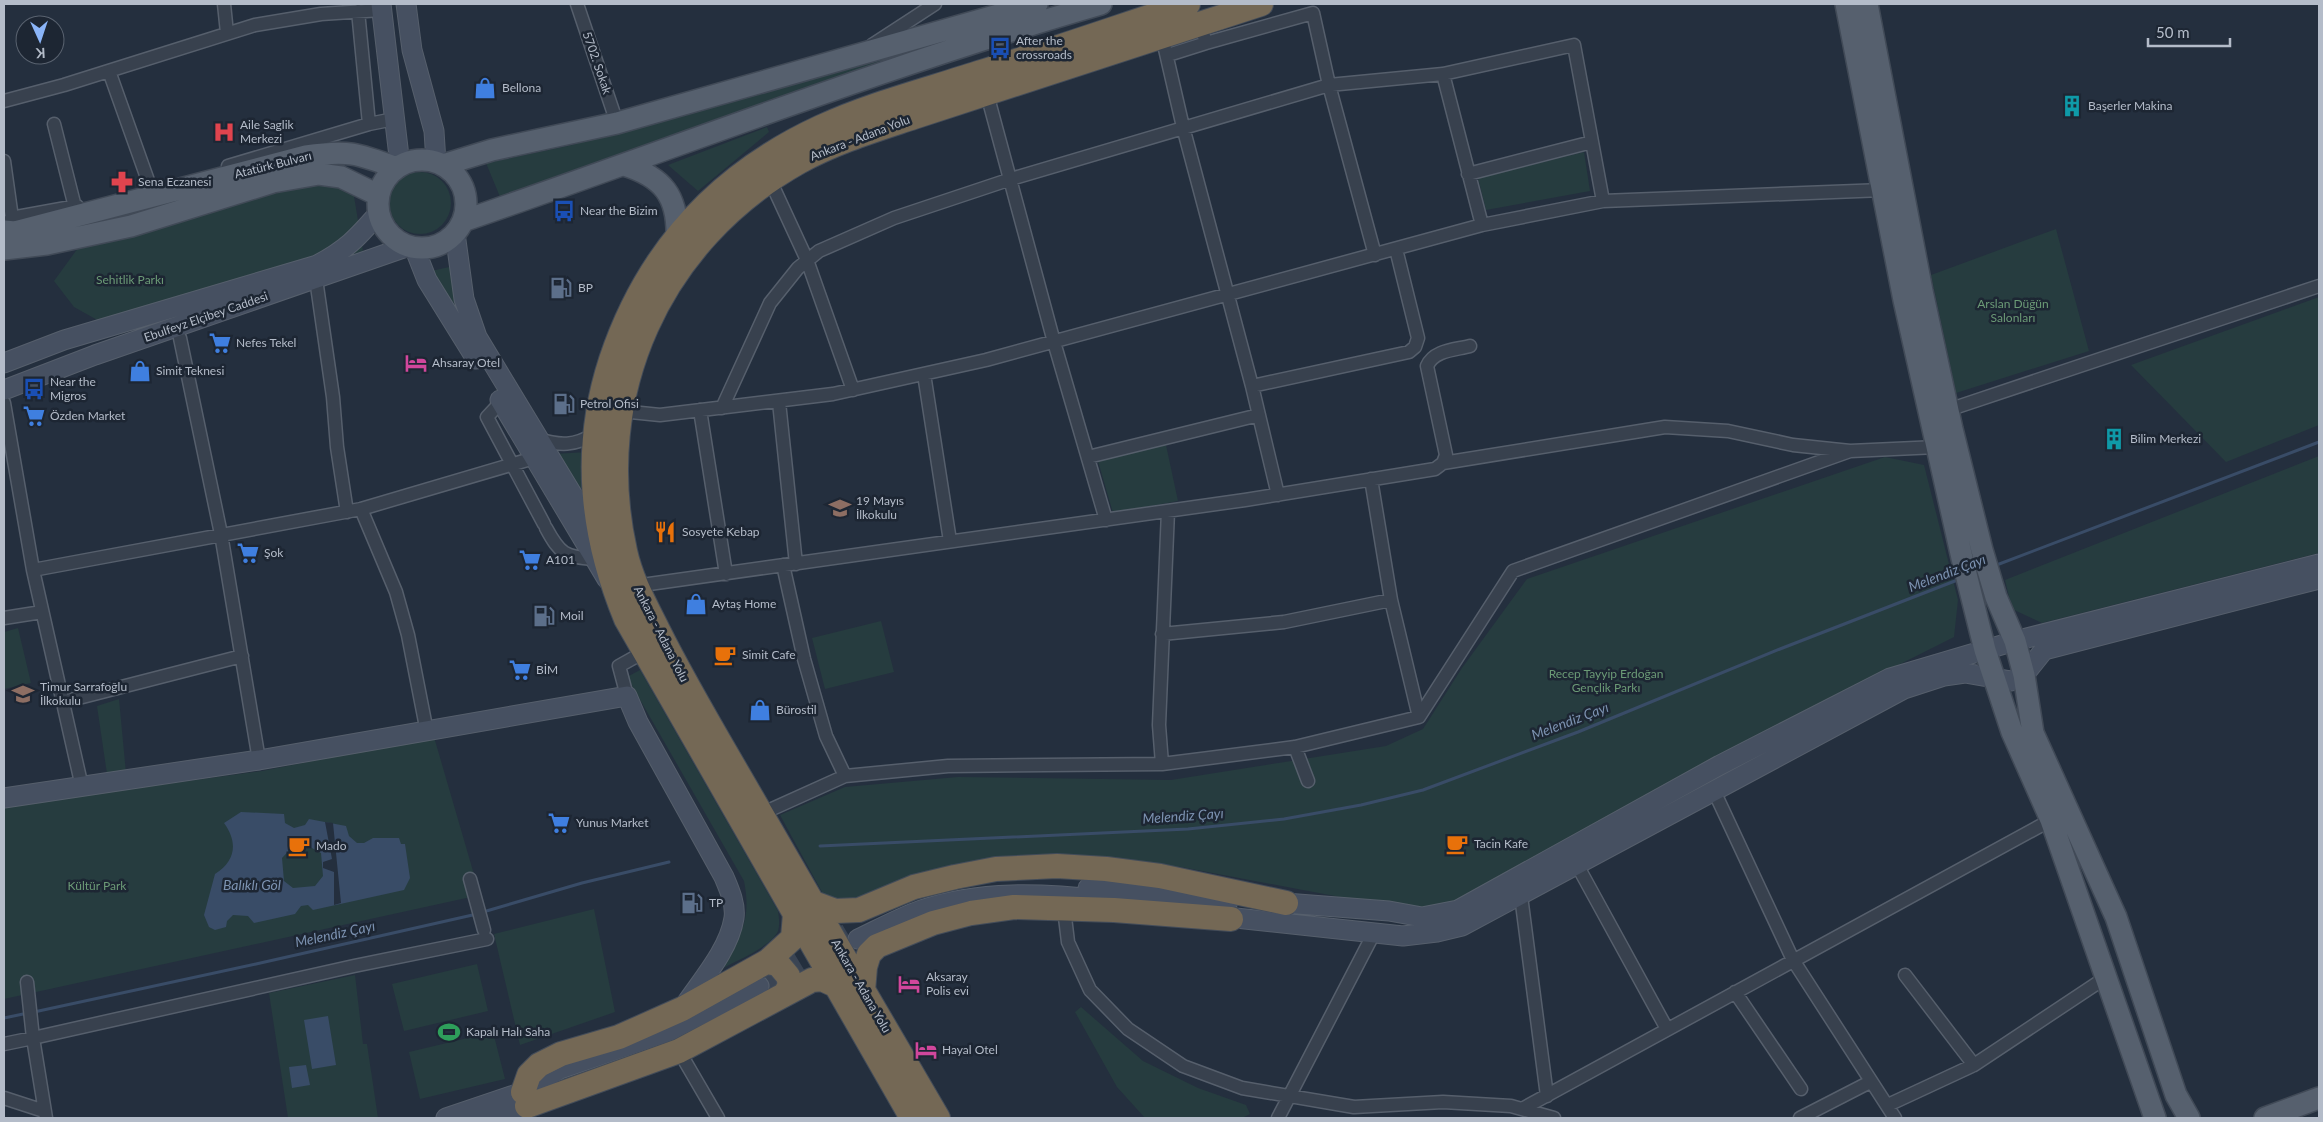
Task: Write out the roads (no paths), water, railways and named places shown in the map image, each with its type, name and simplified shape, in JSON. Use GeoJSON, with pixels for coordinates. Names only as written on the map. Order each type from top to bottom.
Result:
{"type":"FeatureCollection","features":[{"type":"Feature","properties":{"kind":"highway","name":"Ankara - Adana Yolu"},"geometry":{"type":"LineString","coordinates":[[912,1118],[835,985],[761,814],[681,675],[625,588],[598,530],[594,490],[594,434],[606,374],[626,318],[646,279],[677,237],[727,184],[764,158],[822,126],[884,104],[1198,23],[1261,4]]}},
{"type":"Feature","properties":{"kind":"highway","name":"Ankara - Adana Yolu"},"geometry":{"type":"LineString","coordinates":[[938,1118],[864,991],[803,908],[644,652],[626,619],[625,552],[617,504],[615,465],[621,411],[637,348],[649,319],[667,286],[688,257],[720,221],[743,200],[770,180],[800,161],[858,136],[987,94],[1165,45],[1198,23]]}},
{"type":"Feature","properties":{"kind":"highway"},"geometry":{"type":"LineString","coordinates":[[766,962],[778,964],[788,976],[790,985],[769,991],[679,1052],[528,1105],[529,1075],[539,1065],[561,1054],[619,1037],[682,1009],[766,962],[793,938],[803,908],[835,911],[859,910],[914,887],[955,877],[996,868],[1057,866],[1106,869],[1160,876],[1286,903]]}},
{"type":"Feature","properties":{"kind":"highway"},"geometry":{"type":"LineString","coordinates":[[864,991],[865,967],[869,954],[888,940],[933,923],[971,913],[1014,908],[1064,909],[1230,919]]}},
{"type":"Feature","properties":{"kind":"highway"},"geometry":{"type":"LineString","coordinates":[[769,991],[812,980],[822,980],[835,985]]}},
{"type":"Feature","properties":{"kind":"main road"},"geometry":{"type":"LineString","coordinates":[[406,4],[412,50],[434,131],[440,164],[457,177],[462,185],[466,203],[459,227],[464,299],[477,337],[538,439],[598,530],[635,610],[659,648],[681,675]]}},
{"type":"Feature","properties":{"kind":"main road"},"geometry":{"type":"LineString","coordinates":[[1038,4],[617,122],[492,150],[440,164],[418,160],[398,167],[386,178],[378,204],[386,230],[400,243],[411,247],[436,246],[459,227],[624,165],[870,76],[1101,4]]}},
{"type":"Feature","properties":{"kind":"main road"},"geometry":{"type":"LineString","coordinates":[[1846,4],[1904,300],[1962,558],[1985,650],[2012,732],[2051,820],[2155,1118]]}},
{"type":"Feature","properties":{"kind":"main road"},"geometry":{"type":"LineString","coordinates":[[1867,4],[1922,291],[1948,410],[1982,550],[1996,597],[2016,641],[2024,675],[2033,734],[2116,917],[2176,1096],[2189,1118]]}},
{"type":"Feature","properties":{"kind":"main road"},"geometry":{"type":"LineString","coordinates":[[381,7],[398,167]]}},
{"type":"Feature","properties":{"kind":"main road","name":"Atatürk Bulvarı"},"geometry":{"type":"LineString","coordinates":[[11,236],[306,156],[336,152],[358,154],[398,167]]}},
{"type":"Feature","properties":{"kind":"main road"},"geometry":{"type":"LineString","coordinates":[[624,165],[645,171],[660,184],[673,202],[677,218],[677,237]]}},
{"type":"Feature","properties":{"kind":"main road","name":"Atatürk Bulvarı"},"geometry":{"type":"LineString","coordinates":[[11,236],[47,244],[131,226],[273,182],[319,174],[341,176],[378,204]]}},
{"type":"Feature","properties":{"kind":"main road","name":"Ebulfeyz Elçibey Caddesi"},"geometry":{"type":"LineString","coordinates":[[4,363],[64,340],[317,265],[337,255],[352,243],[378,204]]}},
{"type":"Feature","properties":{"kind":"main road"},"geometry":{"type":"LineString","coordinates":[[411,247],[428,280],[594,559],[625,588]]}},
{"type":"Feature","properties":{"kind":"main road","name":"Ebulfeyz Elçibey Caddesi"},"geometry":{"type":"LineString","coordinates":[[4,390],[94,355],[411,247]]}},
{"type":"Feature","properties":{"kind":"main road"},"geometry":{"type":"LineString","coordinates":[[2319,564],[2016,641],[1890,678],[1720,765],[1458,910],[1422,917],[1389,911],[1063,886],[1015,886],[960,892],[922,900],[898,909],[856,934],[923,909],[968,899],[1015,895],[1063,896],[1154,905],[1230,919],[1403,936],[1437,932],[1462,926],[1521,896],[1576,863],[1904,689],[1944,676],[1965,673],[2011,681],[2024,675],[2044,650],[2319,579]]}},
{"type":"Feature","properties":{"kind":"main road"},"geometry":{"type":"LineString","coordinates":[[4,798],[259,760],[627,696],[638,722],[724,877],[733,899],[734,917],[726,941],[682,1009]]}},
{"type":"Feature","properties":{"kind":"main road"},"geometry":{"type":"LineString","coordinates":[[488,1118],[528,1105],[560,1070],[667,1032],[769,991]]}},
{"type":"Feature","properties":{"kind":"main road"},"geometry":{"type":"LineString","coordinates":[[2264,1118],[2319,1098]]}},
{"type":"Feature","properties":{"kind":"main road"},"geometry":{"type":"LineString","coordinates":[[446,1118],[528,1105]]}},
{"type":"Feature","properties":{"kind":"street"},"geometry":{"type":"LineString","coordinates":[[224,4],[228,33]]}},
{"type":"Feature","properties":{"kind":"street","name":"5702. Sokak"},"geometry":{"type":"LineString","coordinates":[[577,4],[617,122]]}},
{"type":"Feature","properties":{"kind":"street"},"geometry":{"type":"LineString","coordinates":[[858,54],[933,4]]}},
{"type":"Feature","properties":{"kind":"street"},"geometry":{"type":"LineString","coordinates":[[4,101],[109,71],[228,33],[286,18],[381,7]]}},
{"type":"Feature","properties":{"kind":"street"},"geometry":{"type":"LineString","coordinates":[[358,11],[369,124]]}},
{"type":"Feature","properties":{"kind":"street"},"geometry":{"type":"LineString","coordinates":[[1198,23],[1313,13],[1329,85],[1375,255]]}},
{"type":"Feature","properties":{"kind":"street"},"geometry":{"type":"LineString","coordinates":[[1165,45],[1183,127],[1252,386],[1278,495]]}},
{"type":"Feature","properties":{"kind":"street"},"geometry":{"type":"LineString","coordinates":[[722,408],[770,303],[798,268],[819,251],[894,218],[1011,179],[1329,85],[1442,74],[1574,45],[1603,201]]}},
{"type":"Feature","properties":{"kind":"street"},"geometry":{"type":"LineString","coordinates":[[109,71],[151,188]]}},
{"type":"Feature","properties":{"kind":"street"},"geometry":{"type":"LineString","coordinates":[[1442,74],[1482,225]]}},
{"type":"Feature","properties":{"kind":"street"},"geometry":{"type":"LineString","coordinates":[[987,94],[1054,342],[1106,520]]}},
{"type":"Feature","properties":{"kind":"street"},"geometry":{"type":"LineString","coordinates":[[4,161],[11,236],[75,206],[99,205],[369,124],[394,119]]}},
{"type":"Feature","properties":{"kind":"street"},"geometry":{"type":"LineString","coordinates":[[54,124],[75,206]]}},
{"type":"Feature","properties":{"kind":"street"},"geometry":{"type":"LineString","coordinates":[[1468,174],[1592,142]]}},
{"type":"Feature","properties":{"kind":"street"},"geometry":{"type":"LineString","coordinates":[[770,180],[807,260],[853,390]]}},
{"type":"Feature","properties":{"kind":"street"},"geometry":{"type":"LineString","coordinates":[[621,411],[660,415],[779,402],[853,390],[1054,342],[1482,225],[1603,201],[1883,190]]}},
{"type":"Feature","properties":{"kind":"street"},"geometry":{"type":"LineString","coordinates":[[1252,386],[1409,352],[1415,347],[1418,338],[1396,249]]}},
{"type":"Feature","properties":{"kind":"street"},"geometry":{"type":"LineString","coordinates":[[316,279],[347,512]]}},
{"type":"Feature","properties":{"kind":"street"},"geometry":{"type":"LineString","coordinates":[[1948,410],[2319,286]]}},
{"type":"Feature","properties":{"kind":"street"},"geometry":{"type":"LineString","coordinates":[[180,338],[221,534],[259,760]]}},
{"type":"Feature","properties":{"kind":"street"},"geometry":{"type":"LineString","coordinates":[[1444,463],[1446,455],[1444,443],[1427,366],[1431,358],[1438,354],[1470,346]]}},
{"type":"Feature","properties":{"kind":"street"},"geometry":{"type":"LineString","coordinates":[[924,374],[950,541]]}},
{"type":"Feature","properties":{"kind":"street"},"geometry":{"type":"LineString","coordinates":[[501,402],[488,417],[557,549],[575,558],[594,559]]}},
{"type":"Feature","properties":{"kind":"street"},"geometry":{"type":"LineString","coordinates":[[779,402],[790,565],[804,659],[826,736],[845,776]]}},
{"type":"Feature","properties":{"kind":"street"},"geometry":{"type":"LineString","coordinates":[[4,403],[33,570],[82,787]]}},
{"type":"Feature","properties":{"kind":"street"},"geometry":{"type":"LineString","coordinates":[[700,410],[726,574]]}},
{"type":"Feature","properties":{"kind":"street"},"geometry":{"type":"LineString","coordinates":[[1088,457],[1259,415]]}},
{"type":"Feature","properties":{"kind":"street"},"geometry":{"type":"LineString","coordinates":[[625,588],[1278,495],[1435,469],[1444,463],[1665,427],[1728,431],[1793,445],[1850,451],[1937,446]]}},
{"type":"Feature","properties":{"kind":"street"},"geometry":{"type":"LineString","coordinates":[[538,439],[562,445],[579,442],[594,434]]}},
{"type":"Feature","properties":{"kind":"street"},"geometry":{"type":"LineString","coordinates":[[761,814],[845,776],[948,766],[1162,764],[1295,747],[1419,717],[1514,572],[1850,451]]}},
{"type":"Feature","properties":{"kind":"street"},"geometry":{"type":"LineString","coordinates":[[33,570],[361,509],[534,458]]}},
{"type":"Feature","properties":{"kind":"street"},"geometry":{"type":"LineString","coordinates":[[1371,479],[1391,600],[1419,717]]}},
{"type":"Feature","properties":{"kind":"street"},"geometry":{"type":"LineString","coordinates":[[361,509],[396,592],[408,635],[427,732]]}},
{"type":"Feature","properties":{"kind":"street"},"geometry":{"type":"LineString","coordinates":[[1162,764],[1158,725],[1168,511]]}},
{"type":"Feature","properties":{"kind":"street"},"geometry":{"type":"LineString","coordinates":[[1162,634],[1284,622],[1391,600]]}},
{"type":"Feature","properties":{"kind":"street"},"geometry":{"type":"LineString","coordinates":[[4,618],[42,612]]}},
{"type":"Feature","properties":{"kind":"street"},"geometry":{"type":"LineString","coordinates":[[627,696],[619,666],[644,652]]}},
{"type":"Feature","properties":{"kind":"street"},"geometry":{"type":"LineString","coordinates":[[63,702],[242,656]]}},
{"type":"Feature","properties":{"kind":"street"},"geometry":{"type":"LineString","coordinates":[[1295,747],[1308,781]]}},
{"type":"Feature","properties":{"kind":"street"},"geometry":{"type":"LineString","coordinates":[[1714,791],[1794,960],[1870,1082],[1888,1105],[1895,1118]]}},
{"type":"Feature","properties":{"kind":"street"},"geometry":{"type":"LineString","coordinates":[[1522,1109],[2051,820]]}},
{"type":"Feature","properties":{"kind":"street"},"geometry":{"type":"LineString","coordinates":[[1576,863],[1667,1029]]}},
{"type":"Feature","properties":{"kind":"street"},"geometry":{"type":"LineString","coordinates":[[4,1044],[345,968],[486,934],[470,879]]}},
{"type":"Feature","properties":{"kind":"street"},"geometry":{"type":"LineString","coordinates":[[1521,896],[1547,1096]]}},
{"type":"Feature","properties":{"kind":"street"},"geometry":{"type":"LineString","coordinates":[[1064,909],[1068,942],[1090,990],[1128,1029],[1183,1066],[1242,1088],[1355,1113],[1443,1102],[1511,1106],[1554,1118]]}},
{"type":"Feature","properties":{"kind":"street"},"geometry":{"type":"LineString","coordinates":[[1278,1118],[1374,933]]}},
{"type":"Feature","properties":{"kind":"street"},"geometry":{"type":"LineString","coordinates":[[1905,975],[1974,1065]]}},
{"type":"Feature","properties":{"kind":"street"},"geometry":{"type":"LineString","coordinates":[[1888,1105],[1974,1065],[2105,978]]}},
{"type":"Feature","properties":{"kind":"street"},"geometry":{"type":"LineString","coordinates":[[27,982],[33,1038],[45,1114]]}},
{"type":"Feature","properties":{"kind":"street"},"geometry":{"type":"LineString","coordinates":[[1735,992],[1801,1089]]}},
{"type":"Feature","properties":{"kind":"street"},"geometry":{"type":"LineString","coordinates":[[679,1052],[718,1118]]}},
{"type":"Feature","properties":{"kind":"street"},"geometry":{"type":"LineString","coordinates":[[1800,1118],[1870,1082]]}},
{"type":"Feature","properties":{"kind":"street"},"geometry":{"type":"LineString","coordinates":[[4,1098],[45,1114]]}},
{"type":"Feature","properties":{"kind":"water","name":"Balıklı Göl"},"geometry":{"type":"Polygon","coordinates":[[[241,812],[284,814],[285,823],[294,828],[305,825],[309,819],[346,826],[349,836],[357,843],[364,843],[373,838],[399,838],[401,844],[405,844],[410,878],[404,890],[313,910],[308,905],[301,906],[295,914],[254,923],[248,916],[233,915],[227,921],[226,927],[215,930],[209,927],[204,915],[215,874],[227,863],[233,851],[231,837],[224,823],[241,812]],[[297,842],[282,858],[284,881],[293,888],[315,886],[323,876],[321,853],[301,842],[297,842]]]}},
{"type":"Feature","properties":{"kind":"water"},"geometry":{"type":"Polygon","coordinates":[[[328,1016],[336,1065],[312,1069],[304,1020],[328,1016]]]}},
{"type":"Feature","properties":{"kind":"water"},"geometry":{"type":"Polygon","coordinates":[[[306,1065],[310,1085],[292,1088],[289,1067],[306,1065]]]}},
{"type":"Feature","properties":{"kind":"waterway","name":"Melendiz Çayı"},"geometry":{"type":"LineString","coordinates":[[1994,566],[2319,442]]}},
{"type":"Feature","properties":{"kind":"waterway","name":"Melendiz Çayı"},"geometry":{"type":"LineString","coordinates":[[820,846],[1188,829],[1284,819],[1361,805],[1423,790],[1578,732],[1780,649],[1960,579]]}},
{"type":"Feature","properties":{"kind":"waterway","name":"Melendiz Çayı"},"geometry":{"type":"LineString","coordinates":[[483,912],[582,883],[669,862]]}},
{"type":"Feature","properties":{"kind":"waterway","name":"Melendiz Çayı"},"geometry":{"type":"LineString","coordinates":[[34,1012],[477,914]]}},
{"type":"Feature","properties":{"kind":"waterway","name":"Melendiz Çayı"},"geometry":{"type":"LineString","coordinates":[[4,1018],[28,1013]]}},
{"type":"Feature","properties":{"kind":"tunnel"},"geometry":{"type":"LineString","coordinates":[[759,986],[854,929]]}},
{"type":"Feature","properties":{"kind":"place","name":"After the crossroads"},"geometry":{"type":"Point","coordinates":[1000,48]}},
{"type":"Feature","properties":{"kind":"place","name":"Bellona"},"geometry":{"type":"Point","coordinates":[485,88]}},
{"type":"Feature","properties":{"kind":"place","name":"Başerler Makina"},"geometry":{"type":"Point","coordinates":[2072,106]}},
{"type":"Feature","properties":{"kind":"place","name":"Aile Saglik Merkezi"},"geometry":{"type":"Point","coordinates":[224,132]}},
{"type":"Feature","properties":{"kind":"place","name":"Sena Eczanesi"},"geometry":{"type":"Point","coordinates":[122,182]}},
{"type":"Feature","properties":{"kind":"place","name":"Near the Bizim"},"geometry":{"type":"Point","coordinates":[564,211]}},
{"type":"Feature","properties":{"kind":"place","name":"BP"},"geometry":{"type":"Point","coordinates":[561,288]}},
{"type":"Feature","properties":{"kind":"place","name":"Nefes Tekel"},"geometry":{"type":"Point","coordinates":[220,343]}},
{"type":"Feature","properties":{"kind":"place","name":"Ahsaray Otel"},"geometry":{"type":"Point","coordinates":[416,363]}},
{"type":"Feature","properties":{"kind":"place","name":"Simit Teknesi"},"geometry":{"type":"Point","coordinates":[140,371]}},
{"type":"Feature","properties":{"kind":"place","name":"Near the Migros"},"geometry":{"type":"Point","coordinates":[34,389]}},
{"type":"Feature","properties":{"kind":"place","name":"Petrol Ofisi"},"geometry":{"type":"Point","coordinates":[564,404]}},
{"type":"Feature","properties":{"kind":"place","name":"Özden Market"},"geometry":{"type":"Point","coordinates":[34,416]}},
{"type":"Feature","properties":{"kind":"place","name":"Bilim Merkezi"},"geometry":{"type":"Point","coordinates":[2114,439]}},
{"type":"Feature","properties":{"kind":"place","name":"19 Mayıs İlkokulu"},"geometry":{"type":"Point","coordinates":[840,508]}},
{"type":"Feature","properties":{"kind":"place","name":"Sosyete Kebap"},"geometry":{"type":"Point","coordinates":[665,532]}},
{"type":"Feature","properties":{"kind":"place","name":"Şok"},"geometry":{"type":"Point","coordinates":[248,553]}},
{"type":"Feature","properties":{"kind":"place","name":"A101"},"geometry":{"type":"Point","coordinates":[530,560]}},
{"type":"Feature","properties":{"kind":"place","name":"Aytaş Home"},"geometry":{"type":"Point","coordinates":[696,604]}},
{"type":"Feature","properties":{"kind":"place","name":"Moil"},"geometry":{"type":"Point","coordinates":[544,616]}},
{"type":"Feature","properties":{"kind":"place","name":"Simit Cafe"},"geometry":{"type":"Point","coordinates":[725,655]}},
{"type":"Feature","properties":{"kind":"place","name":"BİM"},"geometry":{"type":"Point","coordinates":[520,670]}},
{"type":"Feature","properties":{"kind":"place","name":"Timur Sarrafoğlu İlkokulu"},"geometry":{"type":"Point","coordinates":[23,694]}},
{"type":"Feature","properties":{"kind":"place","name":"Bürostil"},"geometry":{"type":"Point","coordinates":[760,710]}},
{"type":"Feature","properties":{"kind":"place","name":"Yunus Market"},"geometry":{"type":"Point","coordinates":[559,823]}},
{"type":"Feature","properties":{"kind":"place","name":"Tacin Kafe"},"geometry":{"type":"Point","coordinates":[1457,844]}},
{"type":"Feature","properties":{"kind":"place","name":"Mado"},"geometry":{"type":"Point","coordinates":[299,846]}},
{"type":"Feature","properties":{"kind":"place","name":"TP"},"geometry":{"type":"Point","coordinates":[692,903]}},
{"type":"Feature","properties":{"kind":"place","name":"Aksaray Polis evi"},"geometry":{"type":"Point","coordinates":[909,984]}},
{"type":"Feature","properties":{"kind":"place","name":"Kapalı Halı Saha"},"geometry":{"type":"Point","coordinates":[449,1032]}},
{"type":"Feature","properties":{"kind":"place","name":"Hayal Otel"},"geometry":{"type":"Point","coordinates":[926,1050]}},
{"type":"Feature","properties":{"kind":"park label","name":"Sehitlik Parkı"},"geometry":{"type":"Point","coordinates":[130,280]}},
{"type":"Feature","properties":{"kind":"park label","name":"Arslan Düğün Salonları"},"geometry":{"type":"Point","coordinates":[2013,311]}},
{"type":"Feature","properties":{"kind":"park label","name":"Recep Tayyip Erdoğan Gençlik Parkı"},"geometry":{"type":"Point","coordinates":[1606,681]}},
{"type":"Feature","properties":{"kind":"park label","name":"Kültür Park"},"geometry":{"type":"Point","coordinates":[97,886]}}]}
